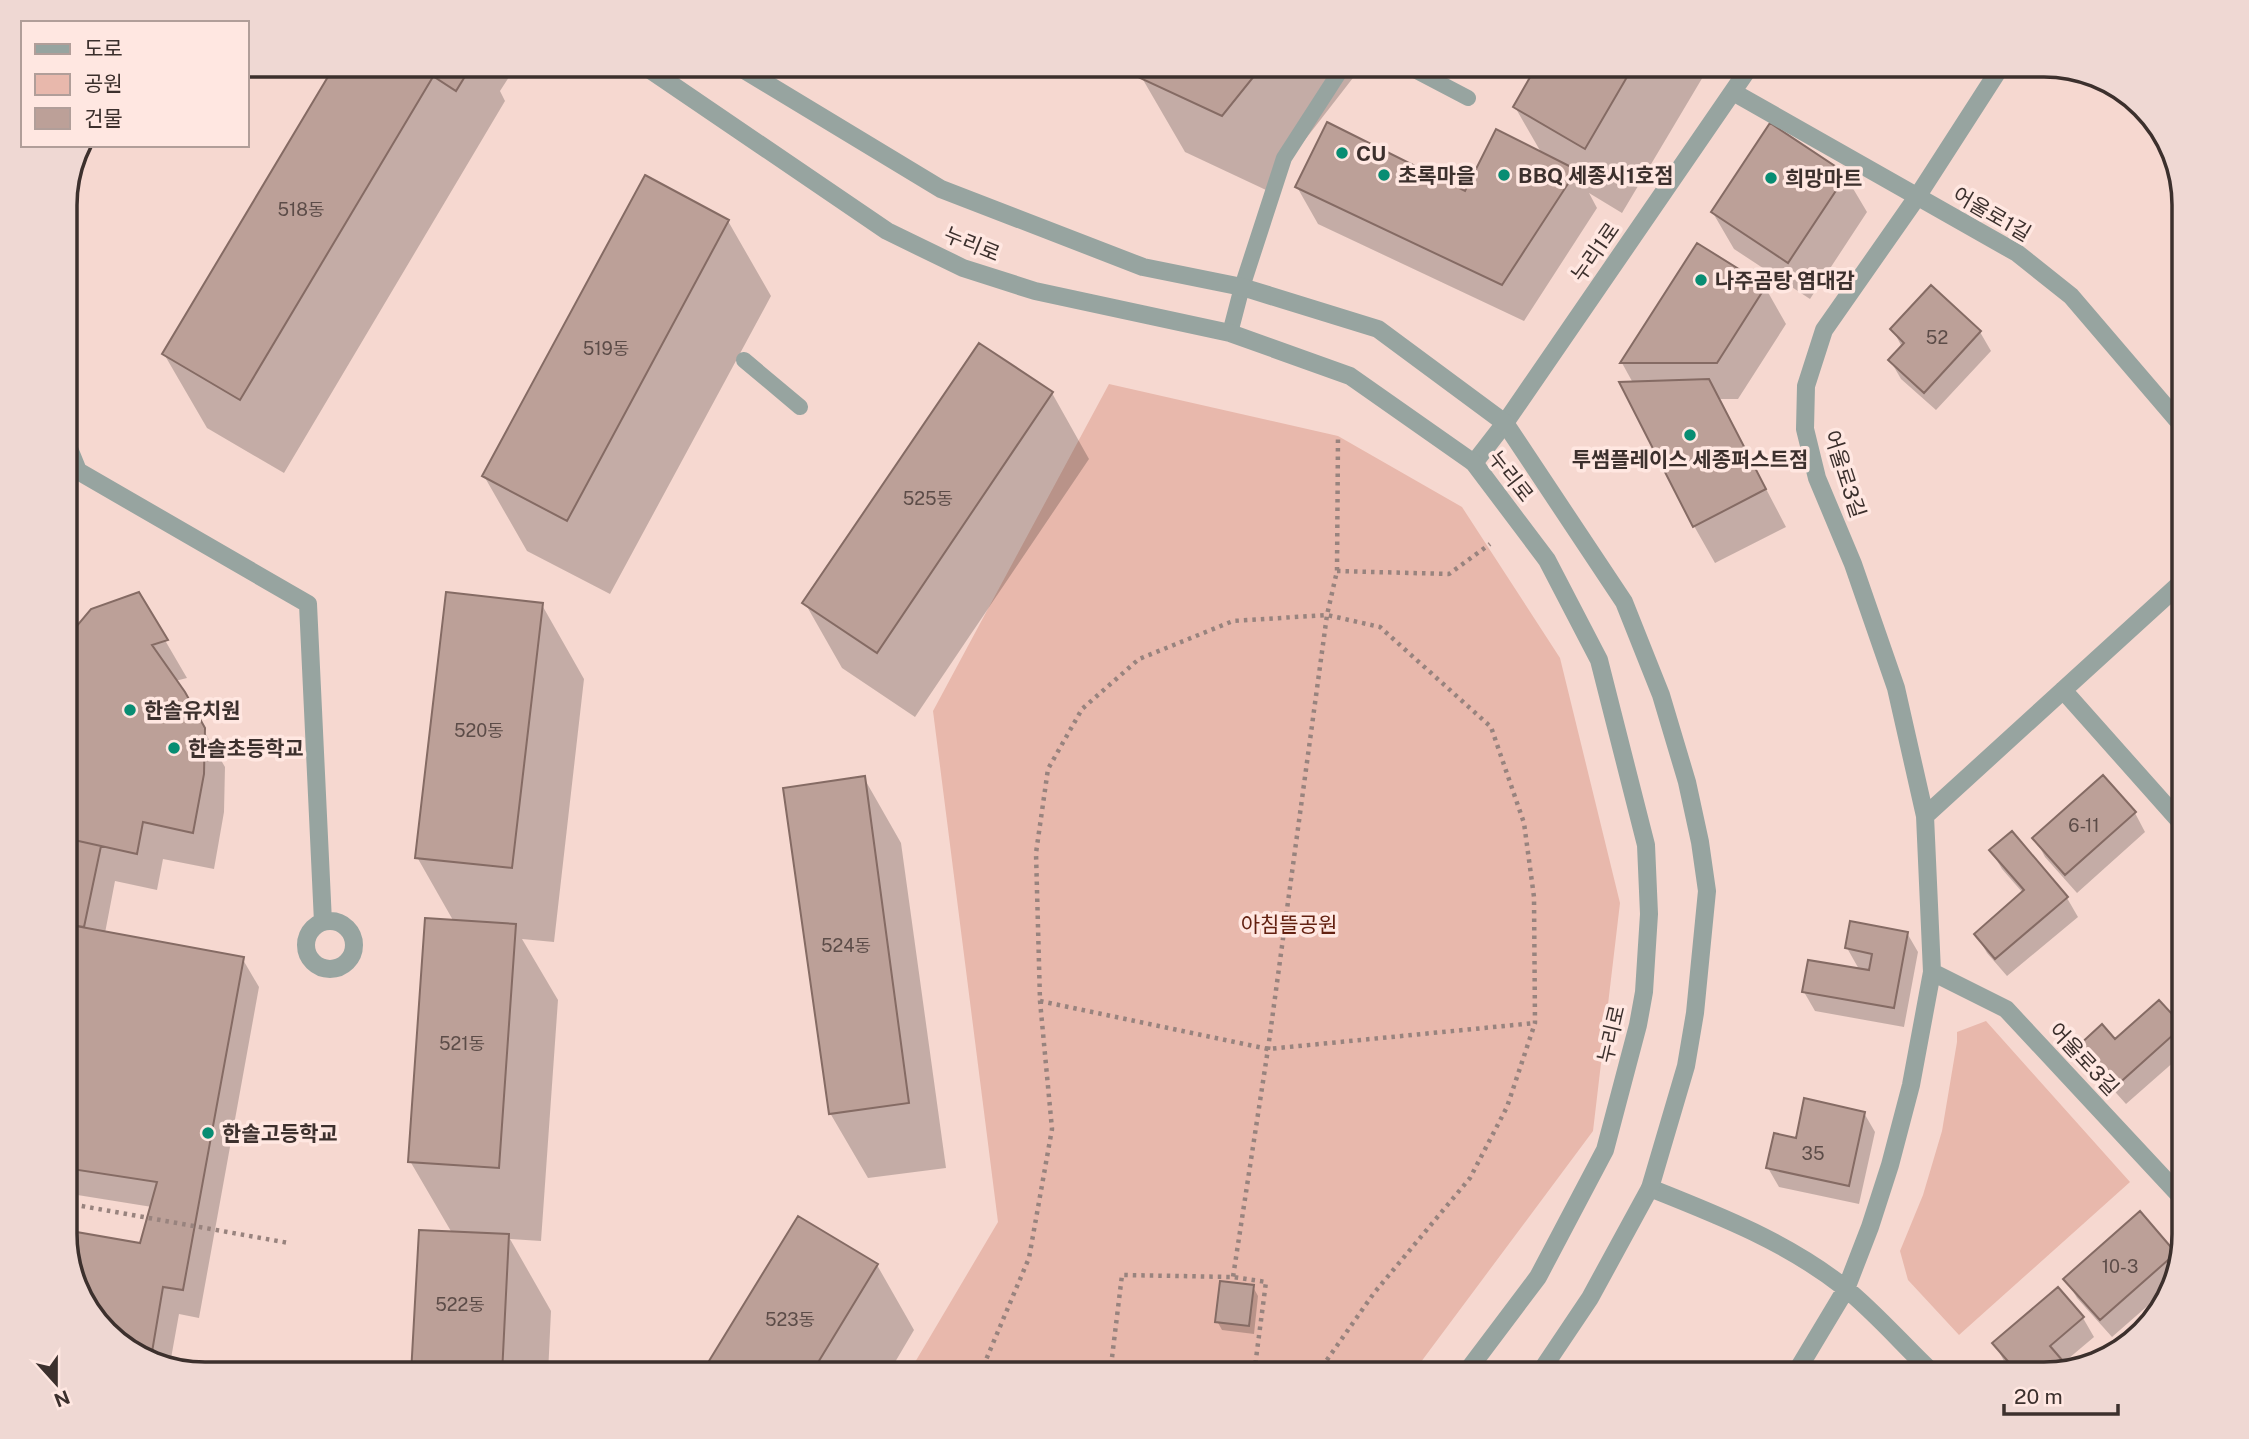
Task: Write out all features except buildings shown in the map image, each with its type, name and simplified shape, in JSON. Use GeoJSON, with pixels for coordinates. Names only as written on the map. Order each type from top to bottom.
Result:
{"type":"FeatureCollection","features":[{"type":"Feature","properties":{"kind":"street","name":"누리로"},"geometry":{"type":"LineString","coordinates":[[661,77],[887,231],[963,268],[1035,291],[1230,332],[1350,376],[1474,463],[1547,560],[1599,660],[1646,845],[1649,914],[1644,992],[1605,1150],[1538,1278],[1474,1362]]}},
{"type":"Feature","properties":{"kind":"street","name":"누리로"},"geometry":{"type":"LineString","coordinates":[[756,77],[941,189],[1143,267],[1242,287],[1378,329],[1504,423],[1624,602],[1661,695],[1687,782],[1700,842],[1707,891],[1695,1013],[1686,1066],[1650,1188],[1590,1298],[1547,1362]]}},
{"type":"Feature","properties":{"kind":"street","name":"누리1로"},"geometry":{"type":"LineString","coordinates":[[1474,463],[1743,77]]}},
{"type":"Feature","properties":{"kind":"street","name":"어울로3길"},"geometry":{"type":"LineString","coordinates":[[1802,1362],[1846,1289],[1870,1227],[1911,1085],[1933,972],[1925,816],[1896,688],[1853,564],[1817,478],[1805,429],[1806,386],[1824,330],[1917,197],[1994,77]]}},
{"type":"Feature","properties":{"kind":"street","name":"어울로1길"},"geometry":{"type":"LineString","coordinates":[[1733,92],[2017,253],[2071,296],[2172,414]]}},
{"type":"Feature","properties":{"kind":"street"},"geometry":{"type":"LineString","coordinates":[[77,469],[308,604],[323,922]]}},
{"type":"Feature","properties":{"kind":"street"},"geometry":{"type":"LineString","coordinates":[[1925,816],[2172,591]]}},
{"type":"Feature","properties":{"kind":"street"},"geometry":{"type":"LineString","coordinates":[[2063,690],[2172,813]]}},
{"type":"Feature","properties":{"kind":"street","name":"어울로3길"},"geometry":{"type":"LineString","coordinates":[[1933,972],[2006,1009],[2172,1187]]}},
{"type":"Feature","properties":{"kind":"street"},"geometry":{"type":"LineString","coordinates":[[1650,1188],[1716,1214],[1788,1249],[1846,1289],[1922,1362]]}},
{"type":"Feature","properties":{"kind":"lane"},"geometry":{"type":"LineString","coordinates":[[1230,332],[1284,158],[1336,77]]}},
{"type":"Feature","properties":{"kind":"lane"},"geometry":{"type":"LineString","coordinates":[[1428,77],[1468,98]]}},
{"type":"Feature","properties":{"kind":"lane"},"geometry":{"type":"LineString","coordinates":[[744,360],[800,407]]}},
{"type":"Feature","properties":{"kind":"path"},"geometry":{"type":"LineString","coordinates":[[1233,1277],[1269,1049],[1327,615],[1336,570],[1338,436]]}},
{"type":"Feature","properties":{"kind":"path"},"geometry":{"type":"LineString","coordinates":[[1336,570],[1449,574],[1490,544]]}},
{"type":"Feature","properties":{"kind":"path"},"geometry":{"type":"LineString","coordinates":[[985,1362],[1029,1258],[1052,1129],[1040,1001],[1036,853],[1048,769],[1082,709],[1139,659],[1233,621],[1327,615],[1380,627],[1491,727],[1524,823],[1534,897],[1535,1023],[1507,1107],[1470,1178],[1374,1293],[1325,1362]]}},
{"type":"Feature","properties":{"kind":"path"},"geometry":{"type":"LineString","coordinates":[[1040,1001],[1269,1049],[1535,1023]]}},
{"type":"Feature","properties":{"kind":"path"},"geometry":{"type":"LineString","coordinates":[[77,1205],[289,1243]]}},
{"type":"Feature","properties":{"kind":"path"},"geometry":{"type":"LineString","coordinates":[[1111,1362],[1122,1275],[1233,1277],[1266,1282],[1256,1362]]}},
{"type":"Feature","properties":{"kind":"green space","name":"아침뜰공원"},"geometry":{"type":"Polygon","coordinates":[[[1109,384],[1338,436],[1462,507],[1560,658],[1620,903],[1593,1131],[1421,1362],[915,1362],[998,1222],[933,711],[1109,384]]]}},
{"type":"Feature","properties":{"kind":"green space"},"geometry":{"type":"Polygon","coordinates":[[[1986,1021],[2130,1182],[1959,1335],[1908,1280],[1900,1251],[1923,1195],[1942,1131],[1957,1032],[1986,1021]]]}},
{"type":"Feature","properties":{"kind":"place","name":"CU"},"geometry":{"type":"Point","coordinates":[1342,153]}},
{"type":"Feature","properties":{"kind":"place","name":"초록마을"},"geometry":{"type":"Point","coordinates":[1384,175]}},
{"type":"Feature","properties":{"kind":"place","name":"BBQ 세종시1호점"},"geometry":{"type":"Point","coordinates":[1504,175]}},
{"type":"Feature","properties":{"kind":"place","name":"희망마트"},"geometry":{"type":"Point","coordinates":[1771,178]}},
{"type":"Feature","properties":{"kind":"place","name":"나주곰탕 염대감"},"geometry":{"type":"Point","coordinates":[1701,280]}},
{"type":"Feature","properties":{"kind":"place","name":"투썸플레이스 세종퍼스트점"},"geometry":{"type":"Point","coordinates":[1690,435]}},
{"type":"Feature","properties":{"kind":"place","name":"한솔유치원"},"geometry":{"type":"Point","coordinates":[130,710]}},
{"type":"Feature","properties":{"kind":"place","name":"한솔초등학교"},"geometry":{"type":"Point","coordinates":[174,748]}},
{"type":"Feature","properties":{"kind":"place","name":"한솔고등학교"},"geometry":{"type":"Point","coordinates":[208,1133]}}]}
